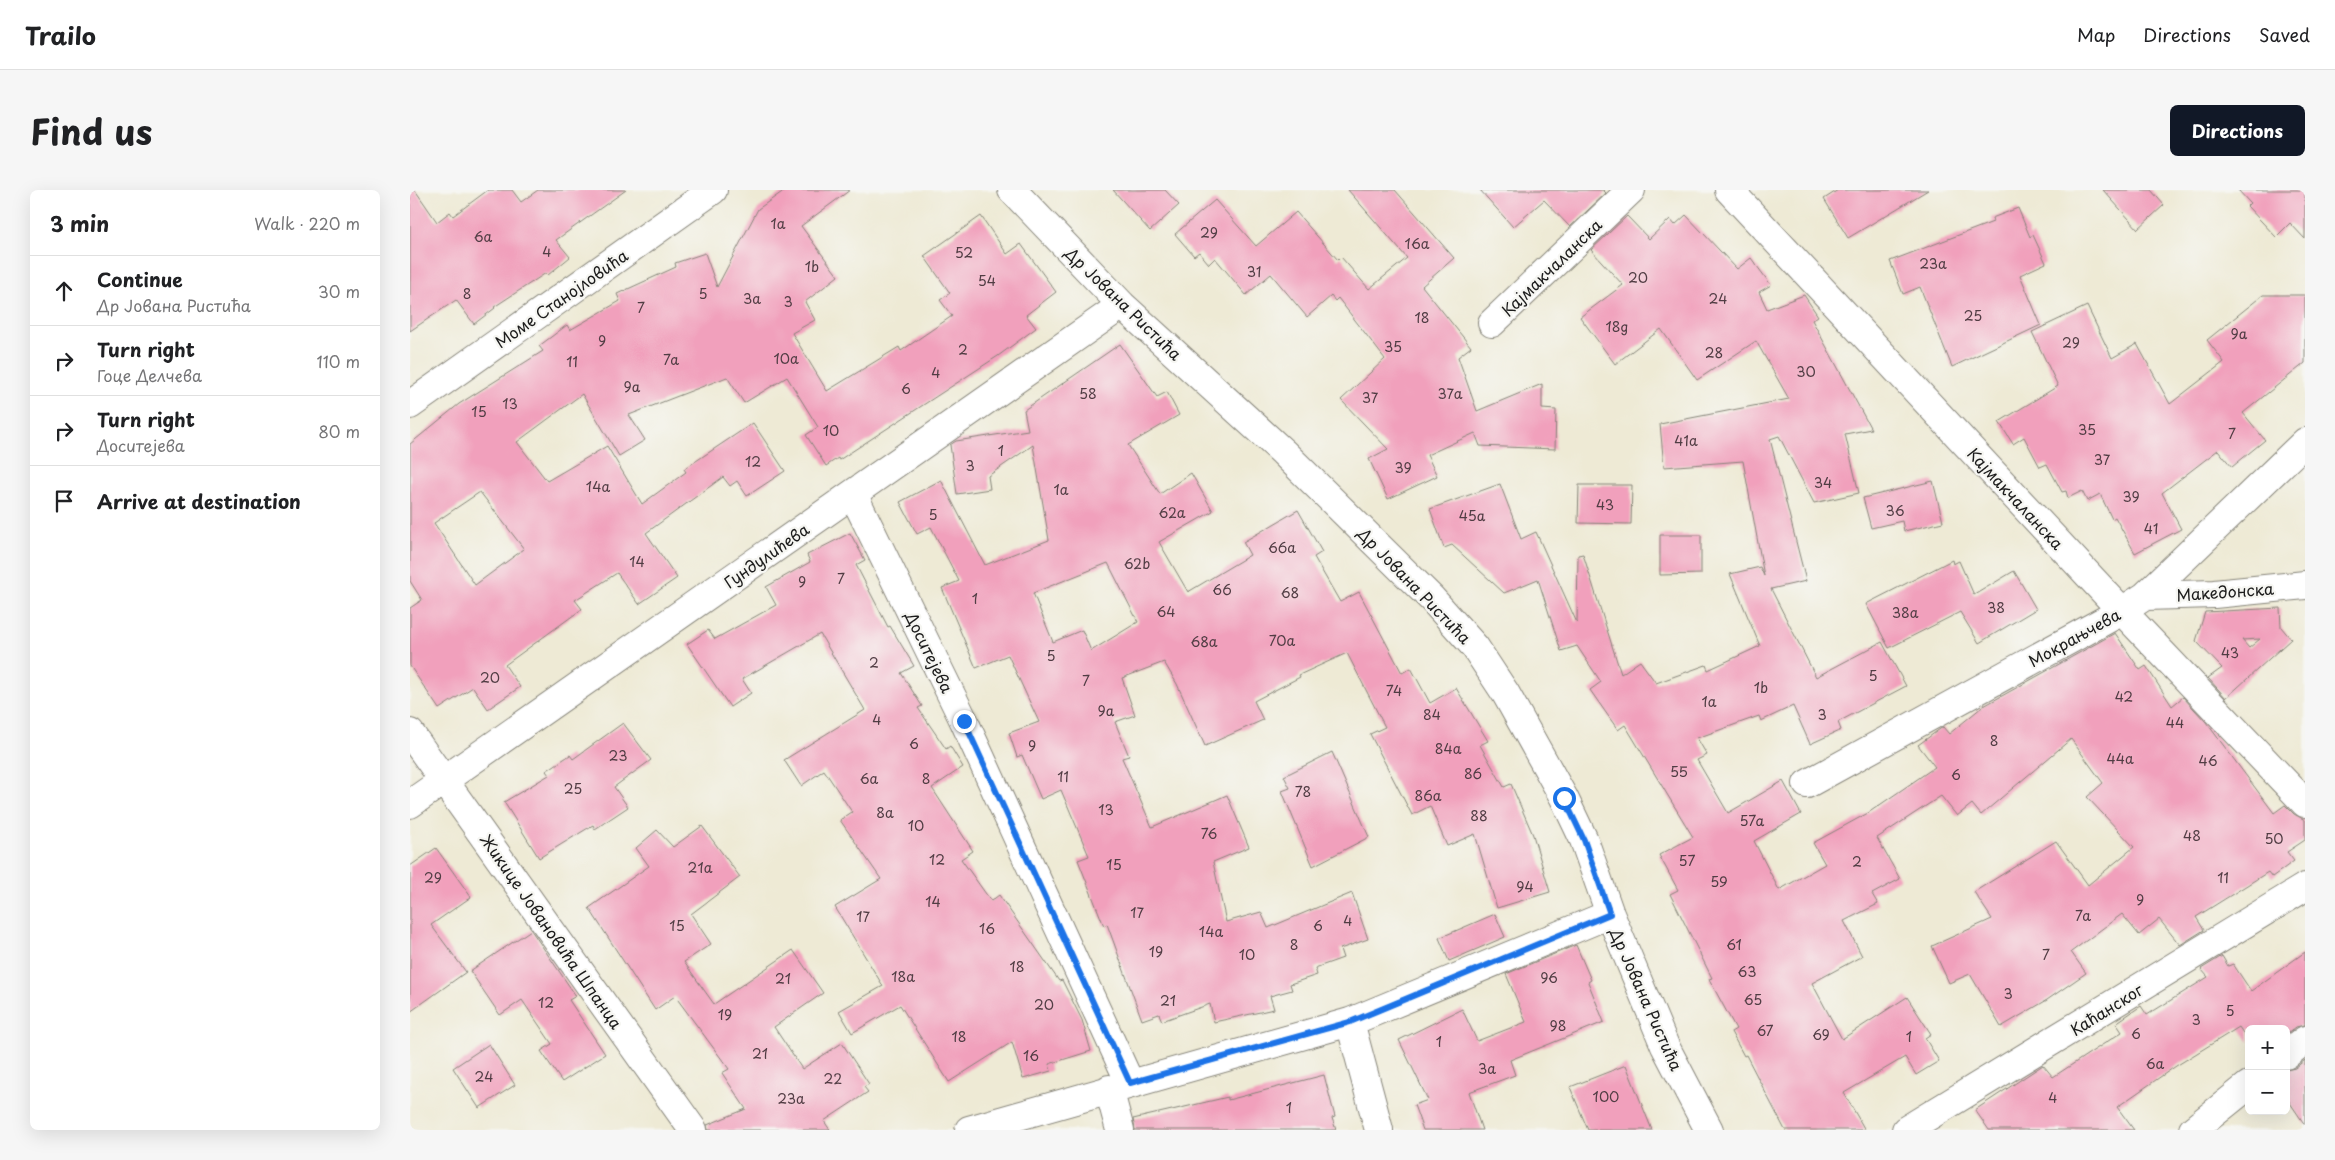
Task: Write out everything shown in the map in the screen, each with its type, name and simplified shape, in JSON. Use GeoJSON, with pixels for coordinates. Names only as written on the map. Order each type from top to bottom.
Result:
{"type":"FeatureCollection","features":[{"type":"Feature","properties":{"kind":"street","name":"Моме Станојловића"},"geometry":{"type":"LineString","coordinates":[[410,406],[713,190]]}},
{"type":"Feature","properties":{"kind":"street","name":"Кајмакчаланска"},"geometry":{"type":"LineString","coordinates":[[1492,323],[1631,190]]}},
{"type":"Feature","properties":{"kind":"street","name":"Кајмакчаланска"},"geometry":{"type":"LineString","coordinates":[[1729,190],[2122,611],[2305,803]]}},
{"type":"Feature","properties":{"kind":"street","name":"Др Јована Ристића"},"geometry":{"type":"LineString","coordinates":[[1017,196],[1122,306],[1283,452],[1432,599],[1475,647],[1506,694],[1564,798],[1584,840],[1610,914],[1665,1046],[1709,1130]]}},
{"type":"Feature","properties":{"kind":"street","name":"Гундулићева"},"geometry":{"type":"LineString","coordinates":[[410,804],[1122,306]]}},
{"type":"Feature","properties":{"kind":"street","name":"Мокрањчева"},"geometry":{"type":"LineString","coordinates":[[1807,784],[2122,611],[2145,596],[2305,442]]}},
{"type":"Feature","properties":{"kind":"street","name":"Доситејева"},"geometry":{"type":"LineString","coordinates":[[853,494],[964,721],[1120,1086],[1120,1130]]}},
{"type":"Feature","properties":{"kind":"street","name":"Македонска"},"geometry":{"type":"LineString","coordinates":[[2145,596],[2214,594],[2305,585]]}},
{"type":"Feature","properties":{"kind":"street","name":"Жикице Јовановића Шпанца"},"geometry":{"type":"LineString","coordinates":[[410,733],[693,1130]]}},
{"type":"Feature","properties":{"kind":"street","name":"Каћанског"},"geometry":{"type":"LineString","coordinates":[[1906,1130],[2305,887]]}},
{"type":"Feature","properties":{"kind":"street"},"geometry":{"type":"LineString","coordinates":[[969,1130],[1350,1022],[1610,914]]}},
{"type":"Feature","properties":{"kind":"street"},"geometry":{"type":"LineString","coordinates":[[1350,1022],[1379,1130]]}},
{"type":"Feature","properties":{"kind":"street"},"geometry":{"type":"LineString","coordinates":[[2290,1052],[2305,1040]]}},
{"type":"Feature","properties":{"kind":"street"},"geometry":{"type":"LineString","coordinates":[[2193,1130],[2245,1088]]}},
{"type":"Feature","properties":{"kind":"building"},"geometry":{"type":"Polygon","coordinates":[[[410,190],[415,190],[437,222],[450,212],[453,216],[488,190],[512,190],[521,202],[538,190],[626,190],[556,240],[570,257],[548,275],[546,273],[494,307],[474,324],[456,300],[410,331],[410,190]]]}},
{"type":"Feature","properties":{"kind":"building"},"geometry":{"type":"Polygon","coordinates":[[[785,190],[850,190],[801,226],[838,276],[805,302],[815,320],[792,333],[827,391],[899,347],[901,351],[952,316],[940,300],[950,293],[924,256],[981,216],[1007,254],[1021,244],[1056,292],[1026,315],[1036,328],[998,356],[839,460],[838,458],[826,466],[806,435],[818,427],[787,377],[744,403],[727,377],[629,415],[645,440],[619,456],[582,394],[517,442],[547,481],[607,446],[642,504],[686,472],[684,469],[753,423],[785,471],[747,496],[737,481],[730,486],[723,477],[646,533],[677,578],[639,604],[617,573],[575,600],[582,609],[505,665],[520,687],[488,709],[473,687],[439,709],[410,666],[410,608],[422,600],[410,581],[410,444],[459,404],[543,351],[539,346],[567,325],[570,330],[620,301],[617,294],[676,267],[675,263],[705,253],[717,287],[758,209],[785,190]],[[480,492],[434,523],[475,585],[524,549],[480,492]]]}},
{"type":"Feature","properties":{"kind":"building"},"geometry":{"type":"Polygon","coordinates":[[[1113,190],[1165,190],[1179,205],[1150,231],[1113,190]]]}},
{"type":"Feature","properties":{"kind":"building"},"geometry":{"type":"Polygon","coordinates":[[[1348,190],[1395,190],[1454,258],[1422,286],[1471,347],[1458,357],[1477,411],[1542,384],[1542,409],[1556,410],[1555,449],[1480,446],[1475,433],[1427,455],[1437,476],[1388,499],[1369,459],[1388,449],[1341,400],[1385,359],[1338,298],[1335,301],[1331,296],[1307,317],[1271,274],[1246,295],[1215,258],[1209,264],[1199,252],[1194,256],[1175,234],[1215,200],[1256,246],[1296,212],[1338,260],[1341,257],[1369,289],[1407,258],[1348,190]]]}},
{"type":"Feature","properties":{"kind":"building"},"geometry":{"type":"Polygon","coordinates":[[[1480,190],[1603,190],[1606,193],[1570,227],[1544,200],[1513,227],[1480,190]]]}},
{"type":"Feature","properties":{"kind":"building"},"geometry":{"type":"Polygon","coordinates":[[[1838,190],[1928,190],[1848,238],[1824,199],[1838,190]]]}},
{"type":"Feature","properties":{"kind":"building"},"geometry":{"type":"Polygon","coordinates":[[[2103,190],[2151,190],[2164,205],[2138,229],[2103,190]]]}},
{"type":"Feature","properties":{"kind":"building"},"geometry":{"type":"Polygon","coordinates":[[[2238,190],[2305,190],[2305,239],[2290,223],[2276,237],[2247,206],[2250,203],[2238,190]]]}},
{"type":"Feature","properties":{"kind":"building"},"geometry":{"type":"Polygon","coordinates":[[[2018,208],[2030,237],[2033,235],[2046,263],[2020,275],[2041,325],[1952,367],[1920,287],[1903,294],[1890,261],[1993,222],[1992,218],[2018,208]]]}},
{"type":"Feature","properties":{"kind":"building"},"geometry":{"type":"Polygon","coordinates":[[[1686,215],[1737,269],[1751,258],[1771,285],[1759,292],[1767,309],[1804,295],[1818,316],[1812,320],[1871,429],[1845,434],[1859,493],[1814,503],[1779,436],[1770,439],[1806,581],[1771,589],[1816,677],[1882,642],[1906,686],[1838,722],[1841,730],[1810,744],[1793,706],[1761,721],[1759,716],[1697,738],[1707,755],[1697,760],[1728,813],[1783,781],[1801,814],[1754,841],[1779,890],[1825,864],[1813,843],[1868,813],[1935,767],[1918,745],[1943,727],[1949,734],[1982,707],[2115,633],[2140,670],[2146,666],[2172,706],[2183,697],[2206,722],[2274,813],[2285,805],[2294,814],[2305,820],[2305,840],[2287,852],[2294,861],[2272,877],[2268,872],[2196,917],[2204,930],[2180,945],[2159,919],[2139,935],[2122,914],[2071,952],[2086,973],[2047,1000],[2001,1027],[1970,974],[1949,983],[1932,946],[1992,919],[1974,892],[2056,841],[2088,885],[2134,847],[2087,797],[2103,783],[2071,739],[1981,815],[1972,804],[1957,816],[1941,796],[1877,838],[1900,879],[1872,894],[1878,904],[1844,921],[1862,956],[1812,983],[1842,1039],[1907,997],[1931,1034],[1925,1038],[1939,1061],[1916,1075],[1905,1057],[1844,1093],[1865,1130],[1785,1130],[1746,1055],[1744,1056],[1731,1032],[1736,1029],[1709,979],[1712,978],[1670,894],[1678,890],[1659,855],[1693,837],[1625,725],[1618,730],[1590,690],[1601,682],[1577,646],[1561,651],[1538,579],[1504,593],[1452,545],[1444,548],[1430,509],[1500,484],[1521,539],[1536,532],[1577,623],[1578,555],[1583,554],[1621,674],[1640,661],[1656,683],[1706,665],[1708,670],[1760,646],[1730,574],[1760,567],[1764,576],[1743,461],[1664,467],[1660,424],[1789,399],[1756,341],[1697,380],[1661,329],[1615,364],[1580,317],[1623,285],[1591,250],[1627,216],[1649,239],[1670,219],[1675,225],[1686,215]]]}},
{"type":"Feature","properties":{"kind":"building"},"geometry":{"type":"Polygon","coordinates":[[[2263,295],[2305,295],[2305,363],[2243,413],[2265,440],[2232,467],[2218,450],[2162,493],[2181,529],[2135,553],[2115,517],[2112,519],[2100,494],[2087,501],[2082,491],[2068,498],[2066,491],[2062,492],[2047,464],[2040,467],[2024,437],[2013,444],[1999,422],[2058,386],[2032,332],[2087,306],[2112,358],[2137,344],[2170,404],[2224,362],[2207,340],[2263,295]]]}},
{"type":"Feature","properties":{"kind":"building"},"geometry":{"type":"Polygon","coordinates":[[[1120,344],[1157,397],[1167,392],[1179,415],[1128,445],[1160,494],[1191,473],[1213,511],[1159,542],[1188,592],[1250,555],[1243,542],[1298,510],[1322,552],[1314,557],[1340,602],[1359,592],[1402,673],[1411,668],[1430,703],[1456,688],[1488,741],[1480,745],[1504,787],[1511,784],[1533,835],[1550,892],[1497,908],[1475,834],[1447,846],[1430,806],[1412,815],[1370,734],[1385,727],[1347,653],[1299,675],[1300,677],[1254,701],[1263,720],[1205,746],[1177,684],[1164,662],[1122,678],[1135,715],[1115,722],[1129,756],[1122,758],[1152,827],[1227,795],[1249,847],[1213,862],[1226,922],[1261,912],[1268,928],[1352,893],[1368,939],[1340,949],[1343,958],[1315,968],[1317,975],[1290,984],[1292,990],[1270,996],[1274,1009],[1214,1022],[1210,1004],[1162,1021],[1159,1014],[1142,1020],[1107,924],[1104,926],[1078,860],[1089,856],[1061,790],[1041,799],[1022,755],[1017,757],[1009,733],[1039,722],[1008,655],[976,668],[942,588],[959,581],[931,527],[917,534],[900,502],[941,480],[985,565],[1049,540],[1033,445],[988,476],[990,489],[957,494],[950,445],[956,441],[1028,430],[1024,410],[1120,344]],[[1108,563],[1033,593],[1053,642],[1082,630],[1091,651],[1138,622],[1108,563]]]}},
{"type":"Feature","properties":{"kind":"building"},"geometry":{"type":"Polygon","coordinates":[[[1933,481],[1943,522],[1904,531],[1902,521],[1871,528],[1863,498],[1933,481]]]}},
{"type":"Feature","properties":{"kind":"building"},"geometry":{"type":"Polygon","coordinates":[[[1579,485],[1632,485],[1631,524],[1578,523],[1579,485]]]}},
{"type":"Feature","properties":{"kind":"building"},"geometry":{"type":"Polygon","coordinates":[[[850,533],[865,560],[856,565],[888,627],[890,626],[914,666],[901,673],[922,706],[918,708],[946,749],[950,746],[963,767],[932,788],[973,851],[961,859],[991,901],[999,895],[1059,981],[1062,980],[1082,1020],[1091,1051],[1049,1064],[1051,1071],[1023,1079],[1012,1042],[949,1082],[900,1005],[852,1033],[839,1011],[883,986],[835,907],[881,879],[840,820],[852,812],[824,770],[801,786],[784,760],[865,710],[820,634],[742,679],[751,693],[730,707],[687,644],[708,630],[715,639],[776,605],[766,587],[810,562],[807,555],[850,533]]]}},
{"type":"Feature","properties":{"kind":"building"},"geometry":{"type":"Polygon","coordinates":[[[1660,535],[1701,535],[1701,574],[1660,575],[1660,535]]]}},
{"type":"Feature","properties":{"kind":"building"},"geometry":{"type":"Polygon","coordinates":[[[1952,560],[1953,564],[1959,561],[1974,595],[2014,571],[2036,609],[1979,643],[1960,612],[1889,648],[1866,604],[1952,560]]]}},
{"type":"Feature","properties":{"kind":"building"},"geometry":{"type":"Polygon","coordinates":[[[2280,608],[2281,627],[2291,639],[2226,698],[2208,678],[2222,668],[2196,641],[2205,612],[2280,608]],[[2260,639],[2242,640],[2249,648],[2260,639]]]}},
{"type":"Feature","properties":{"kind":"building"},"geometry":{"type":"Polygon","coordinates":[[[623,723],[651,760],[614,787],[628,807],[595,829],[593,825],[539,858],[504,802],[549,775],[546,771],[570,755],[573,759],[623,723]]]}},
{"type":"Feature","properties":{"kind":"building"},"geometry":{"type":"Polygon","coordinates":[[[1332,752],[1369,837],[1313,866],[1282,791],[1290,788],[1284,776],[1332,752]]]}},
{"type":"Feature","properties":{"kind":"building"},"geometry":{"type":"Polygon","coordinates":[[[702,826],[740,877],[691,914],[711,944],[684,962],[714,1004],[793,950],[823,993],[774,1027],[802,1069],[842,1043],[869,1084],[864,1087],[868,1092],[824,1121],[830,1130],[708,1130],[707,1125],[746,1109],[722,1073],[729,1069],[675,996],[655,1010],[589,908],[649,866],[636,848],[657,830],[673,847],[702,826]]]}},
{"type":"Feature","properties":{"kind":"building"},"geometry":{"type":"Polygon","coordinates":[[[436,848],[471,897],[431,925],[466,972],[410,1012],[410,866],[436,848]]]}},
{"type":"Feature","properties":{"kind":"building"},"geometry":{"type":"Polygon","coordinates":[[[1495,914],[1505,937],[1449,961],[1439,938],[1495,914]]]}},
{"type":"Feature","properties":{"kind":"building"},"geometry":{"type":"Polygon","coordinates":[[[531,930],[576,996],[569,1000],[605,1054],[562,1082],[541,1051],[552,1044],[522,1000],[500,1015],[470,971],[531,930]]]}},
{"type":"Feature","properties":{"kind":"building"},"geometry":{"type":"Polygon","coordinates":[[[1576,945],[1591,980],[1588,982],[1604,1022],[1510,1060],[1515,1075],[1469,1092],[1482,1130],[1423,1130],[1414,1105],[1428,1100],[1399,1040],[1462,1009],[1477,1041],[1526,1022],[1506,974],[1576,945]]]}},
{"type":"Feature","properties":{"kind":"building"},"geometry":{"type":"Polygon","coordinates":[[[2305,952],[2305,1025],[2296,1027],[2290,1032],[2290,1025],[2245,1025],[2245,1036],[2239,1027],[2176,1066],[2117,1107],[2134,1130],[1989,1130],[1975,1110],[2043,1065],[2053,1077],[2122,1032],[2116,1023],[2141,1006],[2147,1015],[2208,977],[2201,969],[2222,956],[2228,966],[2233,964],[2251,991],[2305,952]]]}},
{"type":"Feature","properties":{"kind":"building"},"geometry":{"type":"Polygon","coordinates":[[[489,1044],[515,1085],[479,1108],[453,1068],[489,1044]]]}},
{"type":"Feature","properties":{"kind":"building"},"geometry":{"type":"Polygon","coordinates":[[[2305,1060],[2305,1125],[2290,1103],[2290,1069],[2295,1068],[2305,1060]]]}},
{"type":"Feature","properties":{"kind":"building"},"geometry":{"type":"Polygon","coordinates":[[[1626,1065],[1652,1130],[1588,1130],[1570,1087],[1626,1065]]]}},
{"type":"Feature","properties":{"kind":"building"},"geometry":{"type":"Polygon","coordinates":[[[1324,1075],[1335,1117],[1332,1118],[1336,1130],[1135,1130],[1133,1119],[1228,1097],[1228,1100],[1324,1075]]]}},
{"type":"Feature","properties":{"kind":"route"},"geometry":{"type":"LineString","coordinates":[[964,721],[1130,1083],[1350,1022],[1610,914],[1584,840],[1564,798]]}}]}
